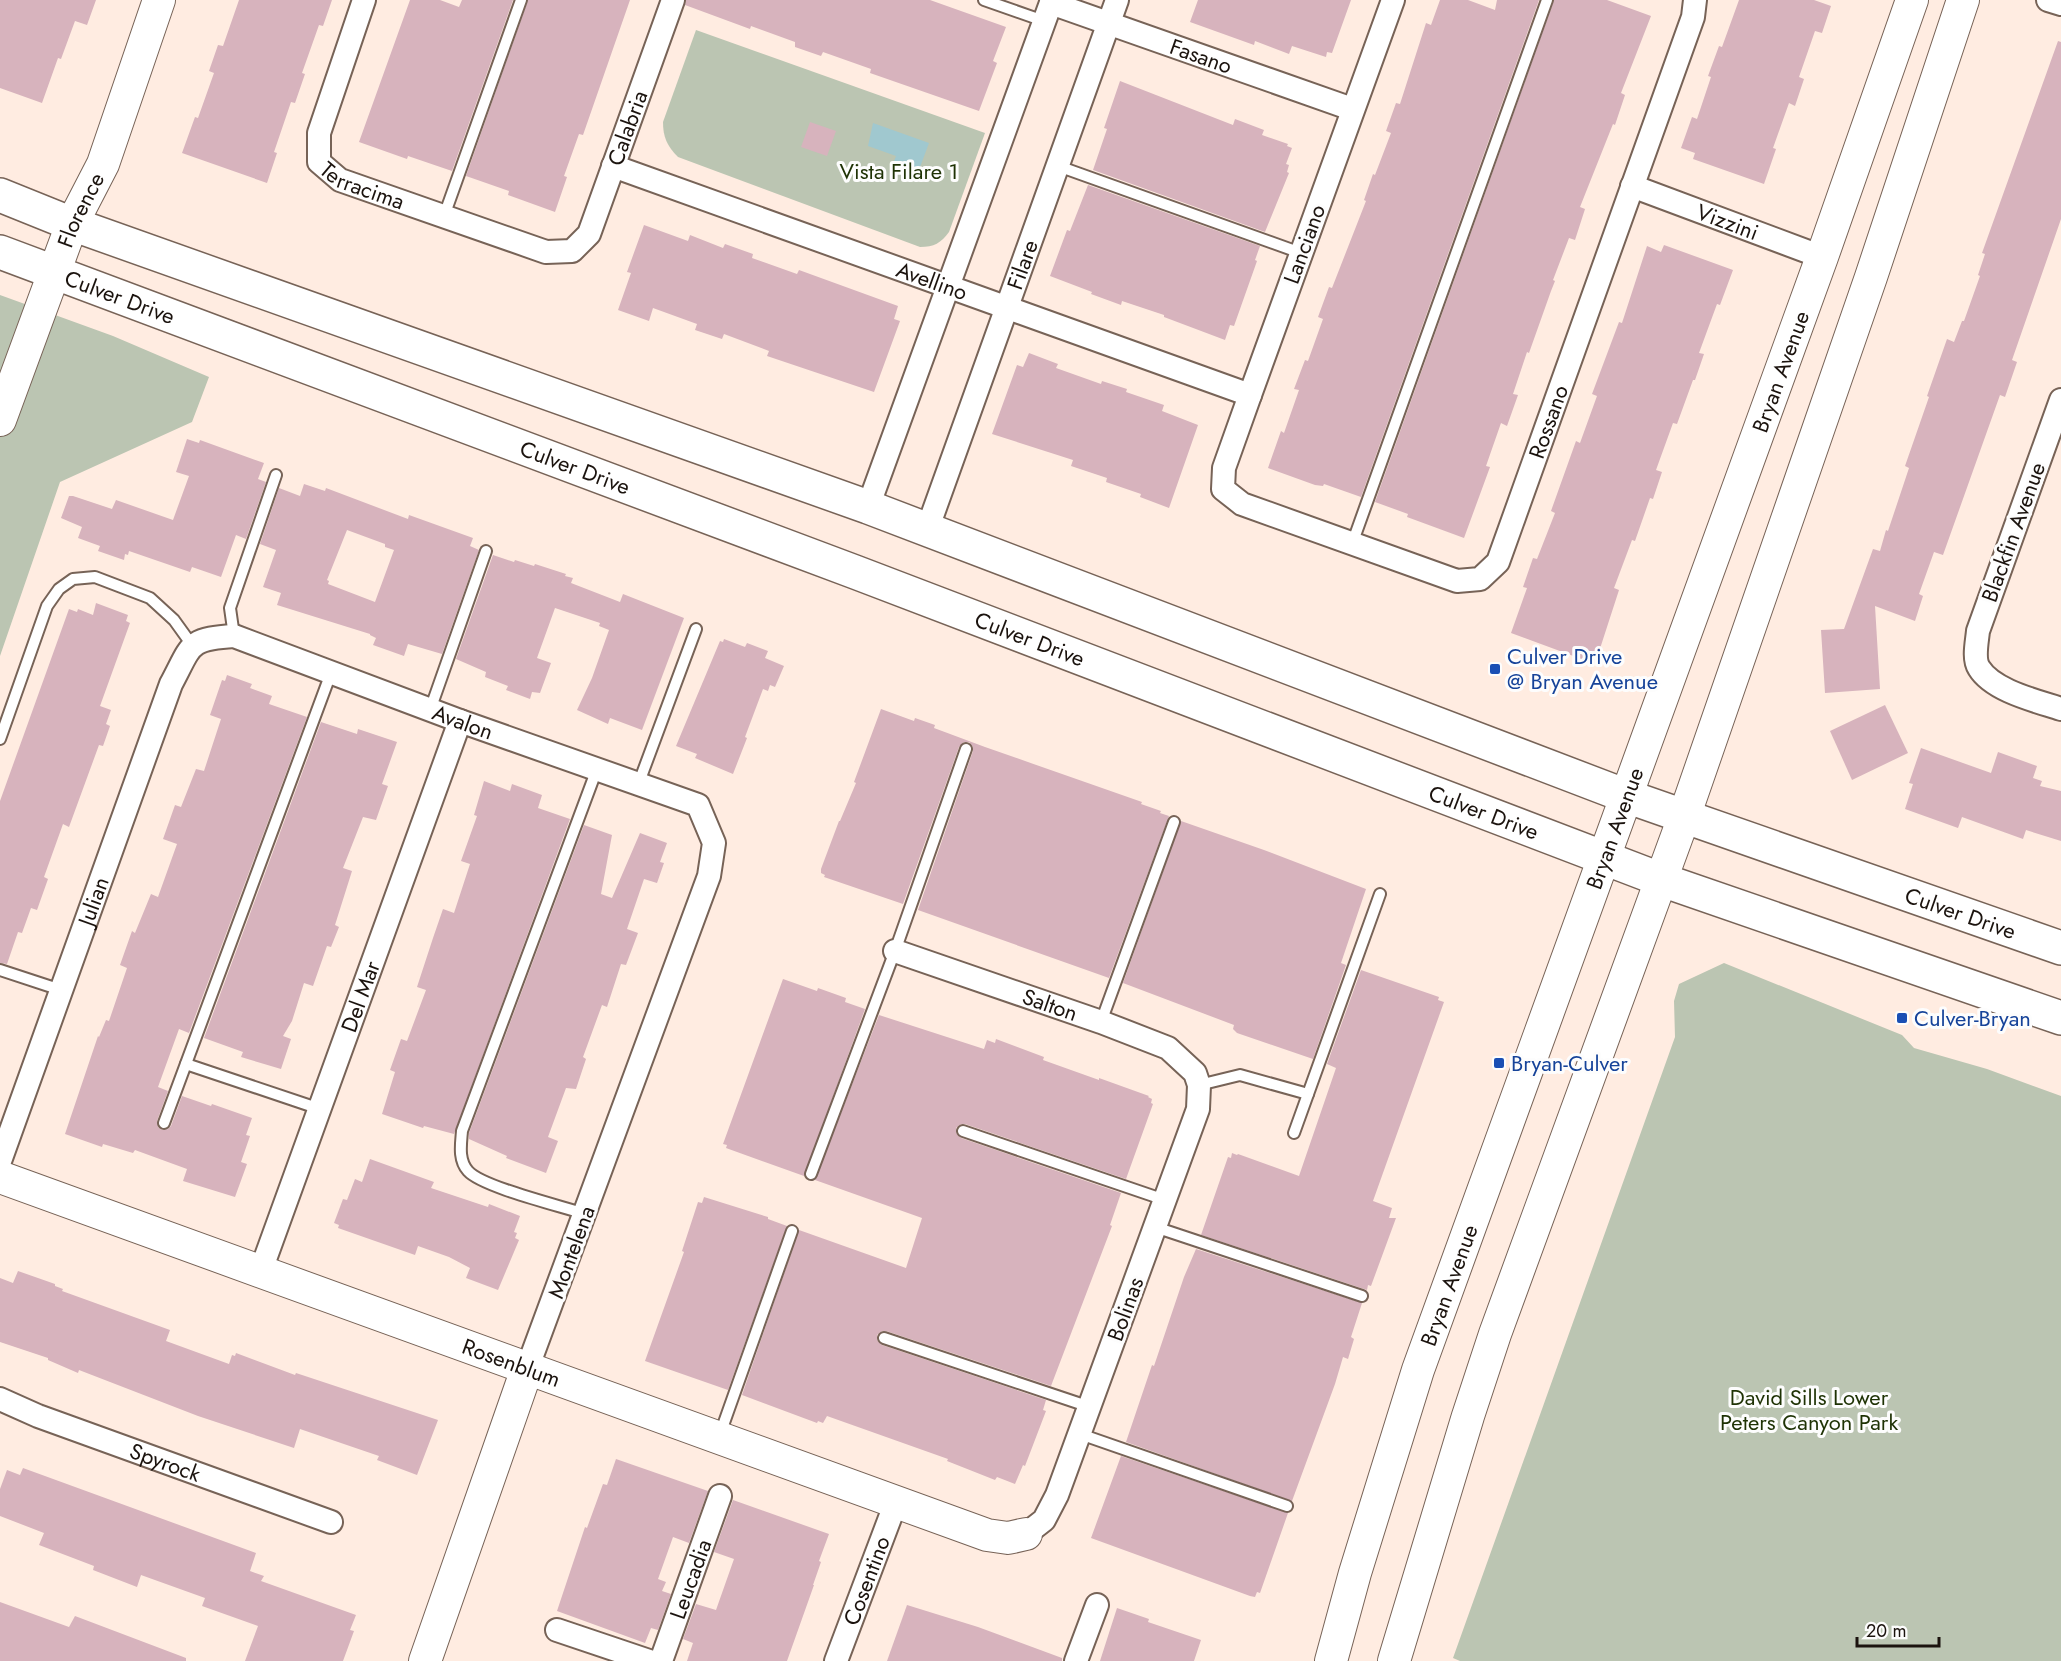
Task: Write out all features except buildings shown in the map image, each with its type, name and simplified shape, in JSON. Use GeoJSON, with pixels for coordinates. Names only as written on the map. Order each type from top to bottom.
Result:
{"type":"FeatureCollection","features":[{"type":"Feature","properties":{"kind":"main road","name":"Florence"},"geometry":{"type":"LineString","coordinates":[[0,420],[72,224],[103,164],[159,0]]}},
{"type":"Feature","properties":{"kind":"main road","name":"Bryan Avenue"},"geometry":{"type":"LineString","coordinates":[[1331,1661],[1355,1573],[1418,1370],[1822,257],[1912,0]]}},
{"type":"Feature","properties":{"kind":"main road"},"geometry":{"type":"LineString","coordinates":[[1394,1661],[1495,1334],[1662,880],[1871,277],[1963,0]]}},
{"type":"Feature","properties":{"kind":"main road","name":"Culver Drive"},"geometry":{"type":"LineString","coordinates":[[0,195],[72,224],[868,507],[1626,796],[2061,948]]}},
{"type":"Feature","properties":{"kind":"main road","name":"Culver Drive"},"geometry":{"type":"LineString","coordinates":[[0,252],[855,572],[1662,880],[2061,1018]]}},
{"type":"Feature","properties":{"kind":"main road","name":"Rosenblum"},"geometry":{"type":"LineString","coordinates":[[0,1177],[987,1535],[1008,1538],[1026,1534]]}},
{"type":"Feature","properties":{"kind":"main road","name":"Montelena"},"geometry":{"type":"LineString","coordinates":[[425,1661],[527,1369]]}},
{"type":"Feature","properties":{"kind":"street","name":"Terracima"},"geometry":{"type":"LineString","coordinates":[[364,0],[319,133],[319,162],[340,180],[546,252],[572,251]]}},
{"type":"Feature","properties":{"kind":"street","name":"Calabria"},"geometry":{"type":"LineString","coordinates":[[572,251],[589,234],[673,0]]}},
{"type":"Feature","properties":{"kind":"street","name":"Filare"},"geometry":{"type":"LineString","coordinates":[[927,530],[1118,0]]}},
{"type":"Feature","properties":{"kind":"street","name":"Lanciano"},"geometry":{"type":"LineString","coordinates":[[1223,489],[1224,468],[1393,0]]}},
{"type":"Feature","properties":{"kind":"street","name":"Rossano"},"geometry":{"type":"LineString","coordinates":[[1223,489],[1242,504],[1457,581],[1480,579],[1498,562],[1693,17],[1695,0]]}},
{"type":"Feature","properties":{"kind":"street"},"geometry":{"type":"LineString","coordinates":[[2048,0],[2061,4]]}},
{"type":"Feature","properties":{"kind":"street","name":"Fasano"},"geometry":{"type":"LineString","coordinates":[[1049,8],[1109,23],[1352,109]]}},
{"type":"Feature","properties":{"kind":"street"},"geometry":{"type":"LineString","coordinates":[[868,507],[1049,8]]}},
{"type":"Feature","properties":{"kind":"street","name":"Avellino"},"geometry":{"type":"LineString","coordinates":[[613,166],[1250,395]]}},
{"type":"Feature","properties":{"kind":"street","name":"Vizzini"},"geometry":{"type":"LineString","coordinates":[[1632,186],[1822,257]]}},
{"type":"Feature","properties":{"kind":"street","name":"Blackfin Avenue"},"geometry":{"type":"LineString","coordinates":[[2061,400],[1978,631],[1976,649],[1977,667],[1992,681],[2012,692],[2061,710]]}},
{"type":"Feature","properties":{"kind":"street","name":"Avalon"},"geometry":{"type":"LineString","coordinates":[[192,645],[207,638],[234,636],[460,722],[698,806],[714,843]]}},
{"type":"Feature","properties":{"kind":"street","name":"Julian"},"geometry":{"type":"LineString","coordinates":[[0,1161],[171,684],[192,645]]}},
{"type":"Feature","properties":{"kind":"street","name":"Del Mar"},"geometry":{"type":"LineString","coordinates":[[260,1273],[460,722]]}},
{"type":"Feature","properties":{"kind":"street","name":"Montelena"},"geometry":{"type":"LineString","coordinates":[[527,1369],[709,876],[714,843]]}},
{"type":"Feature","properties":{"kind":"street","name":"Salton"},"geometry":{"type":"LineString","coordinates":[[895,951],[1101,1022],[1168,1048],[1197,1079]]}},
{"type":"Feature","properties":{"kind":"street","name":"Bolinas"},"geometry":{"type":"LineString","coordinates":[[1026,1534],[1044,1520],[1057,1495],[1080,1434],[1198,1109],[1197,1079]]}},
{"type":"Feature","properties":{"kind":"street","name":"Spyrock"},"geometry":{"type":"LineString","coordinates":[[0,1399],[38,1416],[332,1522]]}},
{"type":"Feature","properties":{"kind":"street","name":"Leucadia"},"geometry":{"type":"LineString","coordinates":[[661,1661],[720,1496]]}},
{"type":"Feature","properties":{"kind":"street","name":"Cosentino"},"geometry":{"type":"LineString","coordinates":[[836,1661],[896,1502]]}},
{"type":"Feature","properties":{"kind":"street"},"geometry":{"type":"LineString","coordinates":[[1076,1661],[1097,1605]]}},
{"type":"Feature","properties":{"kind":"street"},"geometry":{"type":"LineString","coordinates":[[557,1630],[649,1661]]}},
{"type":"Feature","properties":{"kind":"lane"},"geometry":{"type":"LineString","coordinates":[[444,216],[521,0]]}},
{"type":"Feature","properties":{"kind":"lane"},"geometry":{"type":"LineString","coordinates":[[984,0],[1049,8]]}},
{"type":"Feature","properties":{"kind":"lane"},"geometry":{"type":"LineString","coordinates":[[1352,544],[1548,0]]}},
{"type":"Feature","properties":{"kind":"lane"},"geometry":{"type":"LineString","coordinates":[[1058,165],[1300,253]]}},
{"type":"Feature","properties":{"kind":"lane"},"geometry":{"type":"LineString","coordinates":[[234,636],[230,608],[276,475]]}},
{"type":"Feature","properties":{"kind":"lane"},"geometry":{"type":"LineString","coordinates":[[430,710],[486,551]]}},
{"type":"Feature","properties":{"kind":"lane"},"geometry":{"type":"LineString","coordinates":[[0,739],[47,606],[59,589],[73,579],[95,577],[150,598],[174,620],[192,645]]}},
{"type":"Feature","properties":{"kind":"lane"},"geometry":{"type":"LineString","coordinates":[[638,785],[696,629]]}},
{"type":"Feature","properties":{"kind":"lane"},"geometry":{"type":"LineString","coordinates":[[164,1123],[331,673]]}},
{"type":"Feature","properties":{"kind":"lane"},"geometry":{"type":"LineString","coordinates":[[811,1173],[895,951],[966,749]]}},
{"type":"Feature","properties":{"kind":"lane"},"geometry":{"type":"LineString","coordinates":[[585,1214],[482,1182],[467,1170],[460,1151],[462,1131],[597,769]]}},
{"type":"Feature","properties":{"kind":"lane"},"geometry":{"type":"LineString","coordinates":[[1101,1022],[1174,822]]}},
{"type":"Feature","properties":{"kind":"lane"},"geometry":{"type":"LineString","coordinates":[[1294,1133],[1380,894]]}},
{"type":"Feature","properties":{"kind":"lane"},"geometry":{"type":"LineString","coordinates":[[0,970],[61,990]]}},
{"type":"Feature","properties":{"kind":"lane"},"geometry":{"type":"LineString","coordinates":[[186,1064],[320,1109]]}},
{"type":"Feature","properties":{"kind":"lane"},"geometry":{"type":"LineString","coordinates":[[1197,1079],[1240,1075],[1308,1094]]}},
{"type":"Feature","properties":{"kind":"lane"},"geometry":{"type":"LineString","coordinates":[[963,1131],[1165,1200]]}},
{"type":"Feature","properties":{"kind":"lane"},"geometry":{"type":"LineString","coordinates":[[1155,1227],[1362,1296]]}},
{"type":"Feature","properties":{"kind":"lane"},"geometry":{"type":"LineString","coordinates":[[718,1438],[792,1231]]}},
{"type":"Feature","properties":{"kind":"lane"},"geometry":{"type":"LineString","coordinates":[[884,1338],[1090,1407]]}},
{"type":"Feature","properties":{"kind":"lane"},"geometry":{"type":"LineString","coordinates":[[1080,1434],[1287,1506]]}},
{"type":"Feature","properties":{"kind":"green space","name":"Vista Filare 1"},"geometry":{"type":"Polygon","coordinates":[[[696,30],[985,133],[946,236],[933,245],[920,247],[678,157],[666,141],[663,122],[696,30]]]}},
{"type":"Feature","properties":{"kind":"green space"},"geometry":{"type":"Polygon","coordinates":[[[0,295],[113,336],[209,377],[192,422],[60,482],[0,656],[0,295]]]}},
{"type":"Feature","properties":{"kind":"green space","name":"David Sills Lower Peters Canyon Park"},"geometry":{"type":"Polygon","coordinates":[[[1724,963],[1902,1035],[1914,1048],[1987,1069],[2061,1096],[2061,1661],[1460,1661],[1453,1658],[1675,1037],[1674,1001],[1679,984],[1724,963]]]}},
{"type":"Feature","properties":{"kind":"water"},"geometry":{"type":"Polygon","coordinates":[[[873,123],[929,143],[916,178],[891,169],[896,156],[868,146],[873,123]]]}},
{"type":"Feature","properties":{"kind":"place","name":"Culver Drive @ Bryan Avenue"},"geometry":{"type":"Point","coordinates":[1495,669]}},
{"type":"Feature","properties":{"kind":"place","name":"Culver-Bryan"},"geometry":{"type":"Point","coordinates":[1902,1018]}},
{"type":"Feature","properties":{"kind":"place","name":"Bryan-Culver"},"geometry":{"type":"Point","coordinates":[1499,1063]}}]}
